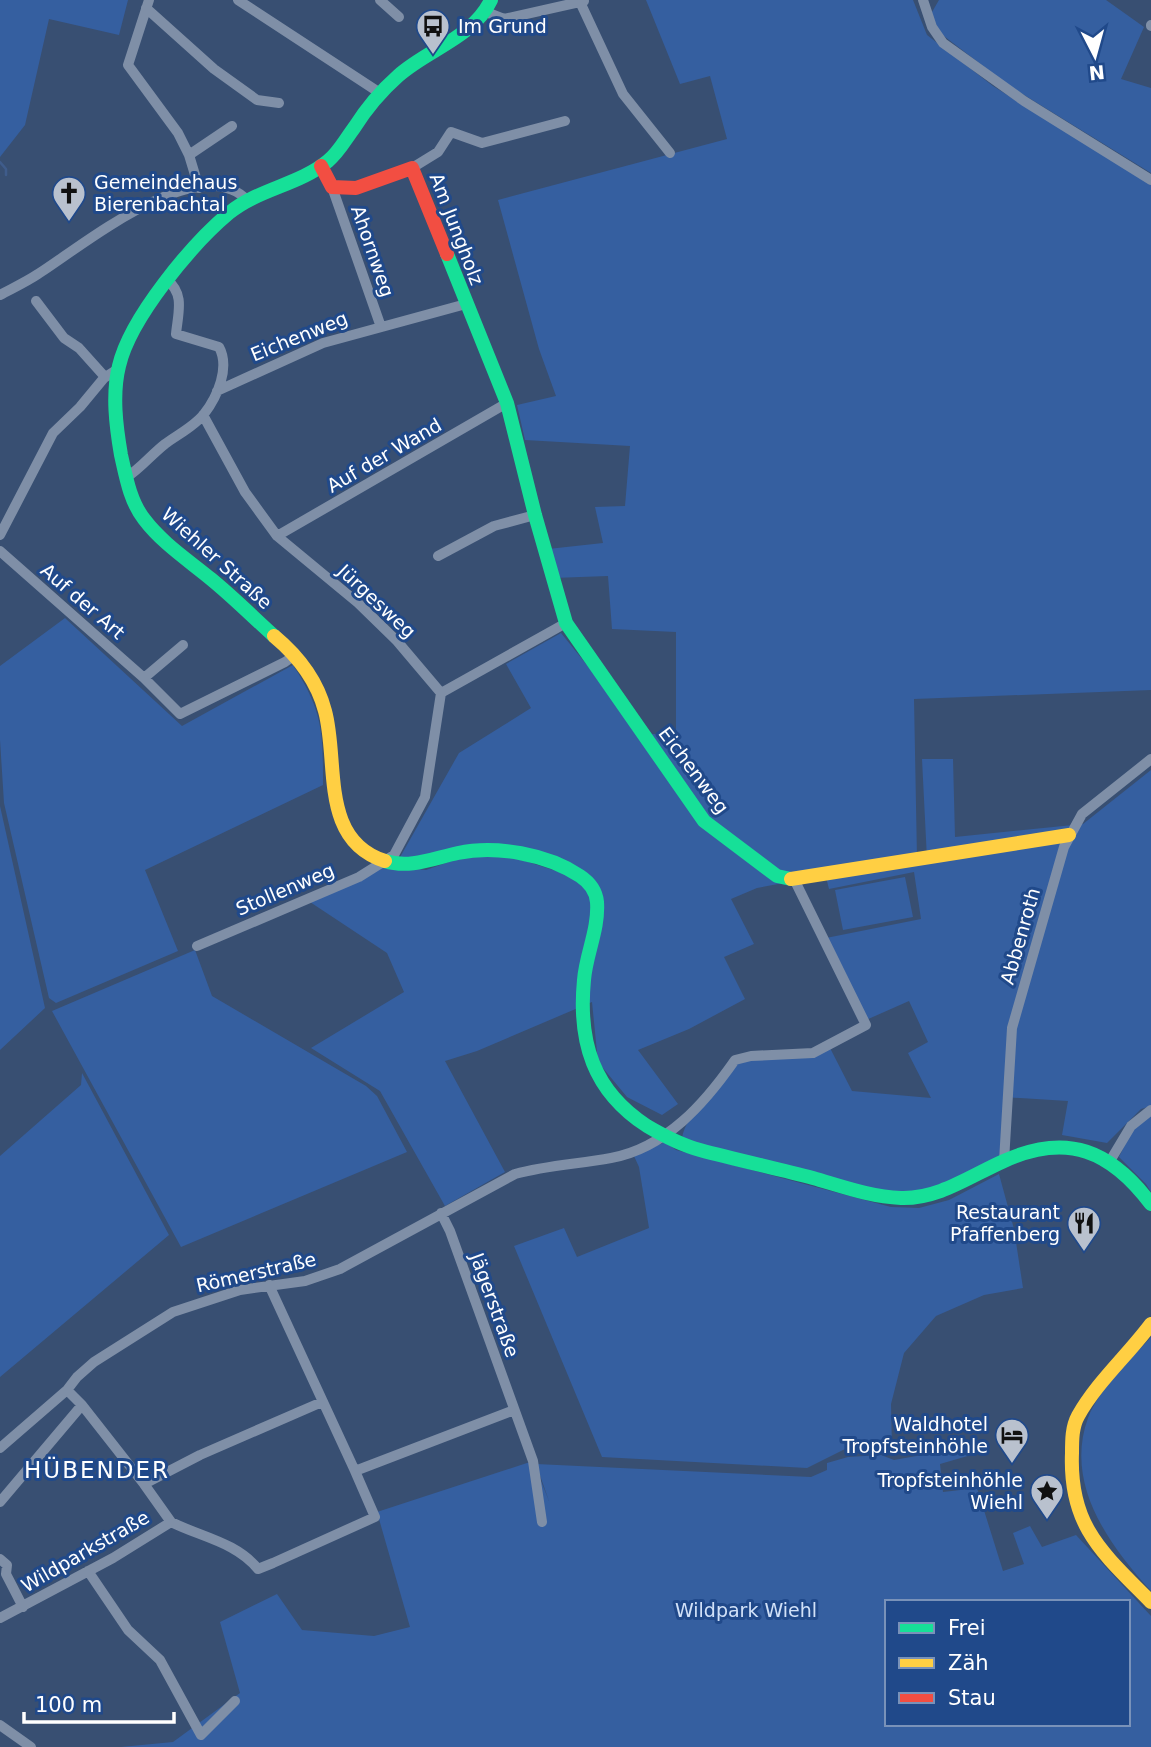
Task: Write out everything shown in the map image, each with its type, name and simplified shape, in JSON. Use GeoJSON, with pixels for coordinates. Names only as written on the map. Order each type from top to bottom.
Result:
{"type":"FeatureCollection","features":[{"type":"Feature","properties":{"kind":"main road","name":"Wiehler Straße"},"geometry":{"type":"LineString","coordinates":[[386,861],[365,850],[349,832],[340,816],[331,780],[327,718],[317,689],[295,655],[226,591],[164,541],[147,524],[136,507],[127,477],[112,373],[150,304],[167,280],[211,230],[248,201],[321,166],[334,156],[380,93],[404,70],[469,28],[488,6]]}},
{"type":"Feature","properties":{"kind":"main road"},"geometry":{"type":"LineString","coordinates":[[321,166],[332,187]]}},
{"type":"Feature","properties":{"kind":"main road","name":"Am Jungholz"},"geometry":{"type":"LineString","coordinates":[[332,187],[356,188],[412,168],[466,304]]}},
{"type":"Feature","properties":{"kind":"main road","name":"Eichenweg"},"geometry":{"type":"LineString","coordinates":[[466,304],[507,404],[534,515],[566,623],[704,821],[777,876],[794,879]]}},
{"type":"Feature","properties":{"kind":"main road"},"geometry":{"type":"LineString","coordinates":[[794,879],[1069,835]]}},
{"type":"Feature","properties":{"kind":"main road"},"geometry":{"type":"LineString","coordinates":[[386,861],[398,865],[422,864],[468,851],[494,851],[566,868],[583,878],[594,889],[598,903],[583,980],[582,1002],[588,1057],[604,1088],[618,1106],[664,1137],[687,1147],[734,1160],[897,1198],[917,1198],[937,1193],[1004,1161],[1038,1150],[1070,1149],[1099,1155],[1110,1161],[1134,1181],[1151,1204]]}},
{"type":"Feature","properties":{"kind":"main road"},"geometry":{"type":"LineString","coordinates":[[1151,1324],[1118,1366],[1096,1388],[1075,1419],[1071,1480],[1077,1508],[1101,1548],[1151,1602]]}},
{"type":"Feature","properties":{"kind":"street"},"geometry":{"type":"LineString","coordinates":[[238,0],[380,93]]}},
{"type":"Feature","properties":{"kind":"street"},"geometry":{"type":"LineString","coordinates":[[380,0],[399,17]]}},
{"type":"Feature","properties":{"kind":"street"},"geometry":{"type":"LineString","coordinates":[[923,0],[932,27],[943,43],[1024,101],[1151,180]]}},
{"type":"Feature","properties":{"kind":"street"},"geometry":{"type":"LineString","coordinates":[[488,6],[504,19],[583,1],[623,94],[670,153]]}},
{"type":"Feature","properties":{"kind":"street"},"geometry":{"type":"LineString","coordinates":[[199,188],[189,155],[178,133],[128,65],[148,4],[214,69],[257,100],[279,103]]}},
{"type":"Feature","properties":{"kind":"street","name":"Am Jungholz"},"geometry":{"type":"LineString","coordinates":[[412,168],[438,152],[451,132],[481,143],[565,121]]}},
{"type":"Feature","properties":{"kind":"street"},"geometry":{"type":"LineString","coordinates":[[189,155],[232,127]]}},
{"type":"Feature","properties":{"kind":"street"},"geometry":{"type":"LineString","coordinates":[[0,295],[36,276],[136,208],[165,195],[216,186],[239,191],[248,201]]}},
{"type":"Feature","properties":{"kind":"street","name":"Ahornweg"},"geometry":{"type":"LineString","coordinates":[[332,187],[381,327]]}},
{"type":"Feature","properties":{"kind":"street"},"geometry":{"type":"LineString","coordinates":[[127,477],[203,415],[217,391],[225,365],[219,347],[176,334],[179,299],[176,287],[167,280]]}},
{"type":"Feature","properties":{"kind":"street"},"geometry":{"type":"LineString","coordinates":[[0,535],[53,433],[112,373],[64,338],[36,300]]}},
{"type":"Feature","properties":{"kind":"street","name":"Eichenweg"},"geometry":{"type":"LineString","coordinates":[[217,391],[323,343],[466,304]]}},
{"type":"Feature","properties":{"kind":"street","name":"Auf der Wand"},"geometry":{"type":"LineString","coordinates":[[277,536],[507,404]]}},
{"type":"Feature","properties":{"kind":"street","name":"Jürgesweg"},"geometry":{"type":"LineString","coordinates":[[203,415],[245,492],[277,536],[358,603],[397,641],[441,693]]}},
{"type":"Feature","properties":{"kind":"street"},"geometry":{"type":"LineString","coordinates":[[438,556],[494,526],[534,515]]}},
{"type":"Feature","properties":{"kind":"street","name":"Auf der Art"},"geometry":{"type":"LineString","coordinates":[[0,551],[144,678],[180,714],[295,655]]}},
{"type":"Feature","properties":{"kind":"street"},"geometry":{"type":"LineString","coordinates":[[386,861],[394,855],[425,797],[441,693],[566,623]]}},
{"type":"Feature","properties":{"kind":"street"},"geometry":{"type":"LineString","coordinates":[[144,678],[183,645]]}},
{"type":"Feature","properties":{"kind":"street","name":"Abbenroth"},"geometry":{"type":"LineString","coordinates":[[1004,1161],[1012,1028],[1069,835],[1082,814],[1151,759]]}},
{"type":"Feature","properties":{"kind":"street","name":"Stollenweg"},"geometry":{"type":"LineString","coordinates":[[197,946],[358,877],[386,861]]}},
{"type":"Feature","properties":{"kind":"street","name":"Römerstraße"},"geometry":{"type":"LineString","coordinates":[[0,1448],[67,1390],[94,1362],[173,1312],[208,1299],[270,1285],[305,1281],[340,1269],[515,1174],[539,1167],[612,1158],[635,1152],[664,1137],[689,1115],[735,1060],[751,1056],[813,1053],[866,1025],[794,879]]}},
{"type":"Feature","properties":{"kind":"street"},"geometry":{"type":"LineString","coordinates":[[1110,1161],[1131,1126],[1151,1110]]}},
{"type":"Feature","properties":{"kind":"street","name":"Jägerstraße"},"geometry":{"type":"LineString","coordinates":[[441,1213],[450,1231],[533,1461],[542,1522]]}},
{"type":"Feature","properties":{"kind":"street"},"geometry":{"type":"LineString","coordinates":[[270,1285],[355,1471],[514,1410]]}},
{"type":"Feature","properties":{"kind":"street"},"geometry":{"type":"LineString","coordinates":[[67,1390],[145,1484],[171,1522]]}},
{"type":"Feature","properties":{"kind":"street"},"geometry":{"type":"LineString","coordinates":[[145,1484],[200,1455],[322,1402]]}},
{"type":"Feature","properties":{"kind":"street"},"geometry":{"type":"LineString","coordinates":[[0,1502],[82,1405]]}},
{"type":"Feature","properties":{"kind":"street","name":"Wildparkstraße"},"geometry":{"type":"LineString","coordinates":[[0,1618],[113,1558],[171,1522],[231,1546],[245,1555],[258,1569],[374,1517],[355,1471]]}},
{"type":"Feature","properties":{"kind":"street"},"geometry":{"type":"LineString","coordinates":[[0,1559],[7,1564],[6,1574],[23,1607]]}},
{"type":"Feature","properties":{"kind":"street"},"geometry":{"type":"LineString","coordinates":[[88,1571],[128,1630],[160,1660],[201,1735],[235,1701]]}},
{"type":"Feature","properties":{"kind":"street"},"geometry":{"type":"LineString","coordinates":[[0,1724],[31,1747]]}},
{"type":"Feature","properties":{"kind":"green space"},"geometry":{"type":"Polygon","coordinates":[[[0,0],[128,0],[119,35],[49,19],[25,125],[0,157],[0,0]]]}},
{"type":"Feature","properties":{"kind":"green space"},"geometry":{"type":"Polygon","coordinates":[[[646,0],[913,0],[927,35],[993,86],[1151,185],[1151,690],[914,699],[917,858],[757,888],[731,899],[754,944],[724,957],[745,999],[689,1029],[638,1050],[678,1104],[662,1115],[627,1097],[598,1062],[592,1002],[477,1051],[445,1061],[505,1172],[445,1206],[380,1091],[311,1048],[404,992],[387,953],[310,902],[385,866],[426,870],[466,856],[493,854],[572,876],[588,890],[592,901],[591,918],[581,959],[589,961],[599,924],[600,896],[591,877],[577,869],[539,855],[481,846],[462,847],[421,859],[399,859],[459,753],[531,708],[506,664],[561,633],[642,733],[676,736],[676,632],[612,629],[608,576],[553,578],[548,549],[603,543],[595,507],[625,506],[630,446],[525,440],[517,405],[556,396],[539,349],[498,200],[727,139],[710,76],[680,84],[646,0]]]}},
{"type":"Feature","properties":{"kind":"green space"},"geometry":{"type":"Polygon","coordinates":[[[939,0],[1106,0],[1144,27],[1121,79],[1151,88],[1151,173],[1008,85],[932,27],[932,12],[939,0]]]}},
{"type":"Feature","properties":{"kind":"green space"},"geometry":{"type":"Polygon","coordinates":[[[65,618],[182,726],[293,665],[316,709],[323,750],[323,785],[145,870],[178,951],[56,1003],[49,998],[4,803],[0,740],[0,666],[65,618]]]}},
{"type":"Feature","properties":{"kind":"green space"},"geometry":{"type":"Polygon","coordinates":[[[922,759],[953,759],[955,837],[1083,824],[1151,770],[1151,1106],[1141,1109],[1107,1143],[1062,1135],[1068,1101],[1004,1097],[1000,1157],[941,1187],[910,1192],[877,1190],[682,1138],[697,1108],[736,1062],[830,1048],[852,1091],[931,1098],[908,1053],[928,1042],[909,1001],[866,1020],[826,938],[921,919],[914,872],[829,889],[826,877],[927,859],[922,759]]]}},
{"type":"Feature","properties":{"kind":"green space"},"geometry":{"type":"Polygon","coordinates":[[[0,806],[45,1008],[0,1050],[0,806]]]}},
{"type":"Feature","properties":{"kind":"green space"},"geometry":{"type":"Polygon","coordinates":[[[905,877],[913,917],[843,930],[835,890],[905,877]]]}},
{"type":"Feature","properties":{"kind":"green space"},"geometry":{"type":"Polygon","coordinates":[[[195,950],[212,996],[366,1086],[377,1096],[407,1152],[181,1247],[52,1011],[195,950]]]}},
{"type":"Feature","properties":{"kind":"green space"},"geometry":{"type":"Polygon","coordinates":[[[82,1073],[169,1235],[0,1377],[0,1156],[81,1085],[82,1073]]]}},
{"type":"Feature","properties":{"kind":"green space"},"geometry":{"type":"Polygon","coordinates":[[[1151,1112],[1151,1192],[1119,1157],[1132,1130],[1151,1112]]]}},
{"type":"Feature","properties":{"kind":"green space"},"geometry":{"type":"Polygon","coordinates":[[[665,1142],[676,1150],[891,1207],[919,1208],[949,1200],[999,1174],[1014,1229],[1023,1288],[984,1295],[936,1316],[904,1353],[891,1404],[892,1448],[847,1448],[807,1468],[602,1457],[514,1246],[564,1228],[577,1257],[649,1228],[639,1167],[634,1156],[665,1142]]]}},
{"type":"Feature","properties":{"kind":"green space"},"geometry":{"type":"Polygon","coordinates":[[[1151,1337],[1151,1591],[1120,1554],[1095,1512],[1086,1490],[1082,1442],[1088,1418],[1100,1396],[1151,1337]]]}},
{"type":"Feature","properties":{"kind":"green space","name":"Wildpark Wiehl"},"geometry":{"type":"Polygon","coordinates":[[[978,1445],[978,1453],[940,1464],[943,1492],[977,1488],[1003,1571],[1024,1564],[1013,1533],[1030,1526],[1042,1547],[1076,1535],[1151,1616],[1151,1747],[121,1747],[173,1742],[240,1693],[220,1622],[277,1594],[302,1630],[374,1636],[410,1627],[377,1512],[533,1461],[549,1501],[536,1464],[811,1477],[827,1470],[827,1463],[848,1457],[881,1455],[894,1460],[978,1445]]]}},
{"type":"Feature","properties":{"kind":"waterway"},"geometry":{"type":"LineString","coordinates":[[0,162],[6,169],[6,175]]}},
{"type":"Feature","properties":{"kind":"traffic: fast"},"geometry":{"type":"LineString","coordinates":[[274,636],[159,536],[135,504],[121,455],[116,410],[117,377],[125,347],[164,283],[214,227],[240,205],[304,176],[328,161],[339,150],[369,107],[392,82],[410,67],[462,34],[483,13],[491,0]]}},
{"type":"Feature","properties":{"kind":"traffic: fast"},"geometry":{"type":"LineString","coordinates":[[447,254],[507,403],[566,623],[704,821],[777,876],[791,879]]}},
{"type":"Feature","properties":{"kind":"traffic: fast"},"geometry":{"type":"LineString","coordinates":[[385,861],[404,864],[473,851],[505,851],[552,862],[586,881],[594,891],[597,902],[596,922],[585,970],[583,1003],[587,1044],[593,1063],[602,1081],[629,1112],[647,1126],[679,1143],[856,1191],[901,1198],[941,1191],[1027,1152],[1068,1148],[1104,1159],[1136,1186],[1151,1204]]}},
{"type":"Feature","properties":{"kind":"traffic: slow"},"geometry":{"type":"LineString","coordinates":[[274,636],[306,669],[317,689],[329,731],[341,818],[350,836],[364,851],[385,861]]}},
{"type":"Feature","properties":{"kind":"traffic: slow"},"geometry":{"type":"LineString","coordinates":[[791,879],[1069,835]]}},
{"type":"Feature","properties":{"kind":"traffic: slow"},"geometry":{"type":"LineString","coordinates":[[1151,1324],[1094,1392],[1078,1416],[1072,1438],[1073,1479],[1076,1501],[1083,1520],[1104,1553],[1151,1602]]}},
{"type":"Feature","properties":{"kind":"traffic: jam"},"geometry":{"type":"LineString","coordinates":[[321,166],[332,187],[356,188],[412,168],[447,254]]}},
{"type":"Feature","properties":{"kind":"place","name":"Im Grund"},"geometry":{"type":"Point","coordinates":[433,56]}},
{"type":"Feature","properties":{"kind":"place","name":"Gemeindehaus Bierenbachtal"},"geometry":{"type":"Point","coordinates":[69,223]}},
{"type":"Feature","properties":{"kind":"place","name":"Restaurant Pfaffenberg"},"geometry":{"type":"Point","coordinates":[1084,1253]}},
{"type":"Feature","properties":{"kind":"place","name":"Waldhotel Tropfsteinhöhle"},"geometry":{"type":"Point","coordinates":[1012,1465]}},
{"type":"Feature","properties":{"kind":"place","name":"Tropfsteinhöhle Wiehl"},"geometry":{"type":"Point","coordinates":[1047,1521]}},
{"type":"Feature","properties":{"kind":"district","name":"HÜBENDER"},"geometry":{"type":"Point","coordinates":[97,1470]}}]}
